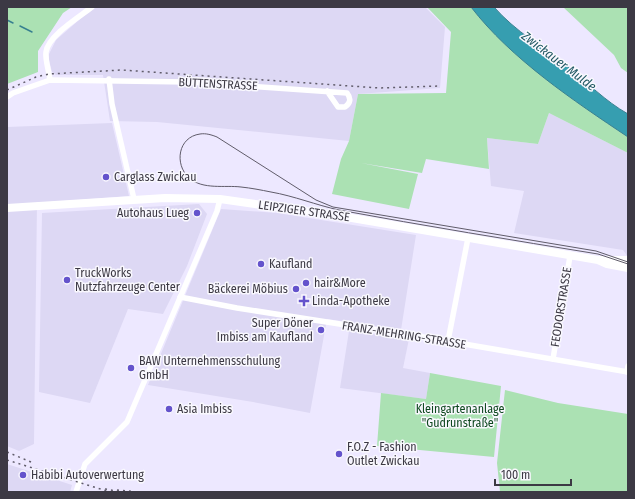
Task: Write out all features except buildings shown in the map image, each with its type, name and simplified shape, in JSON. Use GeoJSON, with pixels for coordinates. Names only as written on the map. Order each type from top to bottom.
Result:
{"type":"FeatureCollection","features":[{"type":"Feature","properties":{"kind":"street"},"geometry":{"type":"LineString","coordinates":[[50,80],[46,53],[48,45],[53,38],[92,7]]}},
{"type":"Feature","properties":{"kind":"street"},"geometry":{"type":"LineString","coordinates":[[109,79],[112,104],[134,200]]}},
{"type":"Feature","properties":{"kind":"street","name":"BÜTTENSTRASSE"},"geometry":{"type":"LineString","coordinates":[[7,97],[13,93],[50,80],[109,79],[188,82],[327,92]]}},
{"type":"Feature","properties":{"kind":"street","name":"LEIPZIGER STRASSE"},"geometry":{"type":"LineString","coordinates":[[7,208],[165,198],[220,199],[346,217],[570,256],[598,260],[628,260]]}},
{"type":"Feature","properties":{"kind":"street"},"geometry":{"type":"LineString","coordinates":[[76,492],[85,464],[127,422],[217,211],[220,199]]}},
{"type":"Feature","properties":{"kind":"street"},"geometry":{"type":"LineString","coordinates":[[448,341],[468,238]]}},
{"type":"Feature","properties":{"kind":"street","name":"FEODORSTRASSE"},"geometry":{"type":"LineString","coordinates":[[553,359],[570,256]]}},
{"type":"Feature","properties":{"kind":"street","name":"LEIPZIGER STRASSE"},"geometry":{"type":"LineString","coordinates":[[598,260],[608,264],[628,268]]}},
{"type":"Feature","properties":{"kind":"street","name":"FRANZ-MEHRING-STRASSE"},"geometry":{"type":"LineString","coordinates":[[180,297],[237,308],[628,370]]}},
{"type":"Feature","properties":{"kind":"shaded area"},"geometry":{"type":"Polygon","coordinates":[[[94,7],[425,7],[445,27],[440,88],[358,94],[349,141],[157,122],[110,121],[103,75],[56,75],[52,72],[49,60],[49,54],[56,40],[94,7]]]}},
{"type":"Feature","properties":{"kind":"shaded area"},"geometry":{"type":"Polygon","coordinates":[[[549,113],[628,153],[628,257],[623,250],[514,233],[524,191],[491,186],[487,138],[538,144],[549,113]]]}},
{"type":"Feature","properties":{"kind":"shaded area"},"geometry":{"type":"Polygon","coordinates":[[[112,123],[129,196],[37,203],[34,444],[19,451],[7,446],[7,127],[112,123]]]}},
{"type":"Feature","properties":{"kind":"shaded area"},"geometry":{"type":"Polygon","coordinates":[[[199,204],[207,214],[187,266],[163,314],[128,309],[90,403],[39,392],[42,213],[199,204]]]}},
{"type":"Feature","properties":{"kind":"shaded area"},"geometry":{"type":"Polygon","coordinates":[[[221,209],[277,213],[416,235],[401,330],[327,319],[310,413],[148,385],[221,209]]]}},
{"type":"Feature","properties":{"kind":"shaded area"},"geometry":{"type":"Polygon","coordinates":[[[349,331],[409,339],[403,368],[430,373],[426,399],[340,388],[349,331]]]}},
{"type":"Feature","properties":{"kind":"shaded area","name":"Habibi Autoverwertung"},"geometry":{"type":"Polygon","coordinates":[[[7,464],[72,485],[70,492],[7,492],[7,464]]]}},
{"type":"Feature","properties":{"kind":"green space"},"geometry":{"type":"Polygon","coordinates":[[[7,7],[72,7],[63,13],[38,51],[38,72],[7,84],[7,7]]]}},
{"type":"Feature","properties":{"kind":"green space"},"geometry":{"type":"Polygon","coordinates":[[[427,7],[471,7],[525,62],[565,94],[628,137],[628,153],[549,113],[538,144],[487,138],[489,169],[426,159],[422,173],[361,163],[418,174],[409,209],[332,194],[341,159],[349,141],[358,94],[446,93],[451,32],[427,7]]]}},
{"type":"Feature","properties":{"kind":"green space"},"geometry":{"type":"Polygon","coordinates":[[[563,7],[628,7],[628,73],[621,68],[614,55],[563,7]]]}},
{"type":"Feature","properties":{"kind":"green space","name":"Kleingartenanlage \"Gudrunstraße\""},"geometry":{"type":"Polygon","coordinates":[[[430,373],[501,386],[494,457],[377,446],[381,393],[426,399],[430,373]]]}},
{"type":"Feature","properties":{"kind":"green space"},"geometry":{"type":"Polygon","coordinates":[[[505,390],[558,403],[628,414],[628,492],[500,492],[497,463],[505,390]]]}},
{"type":"Feature","properties":{"kind":"water","name":"Zwickauer Mulde"},"geometry":{"type":"Polygon","coordinates":[[[471,7],[494,7],[520,32],[568,67],[597,92],[628,114],[628,137],[586,109],[544,78],[505,44],[471,7]]]}},
{"type":"Feature","properties":{"kind":"waterway"},"geometry":{"type":"LineString","coordinates":[[7,20],[13,23]]}},
{"type":"Feature","properties":{"kind":"waterway"},"geometry":{"type":"LineString","coordinates":[[20,26],[32,32]]}},
{"type":"Feature","properties":{"kind":"tram line"},"geometry":{"type":"LineString","coordinates":[[628,262],[596,251],[333,207],[316,200],[217,137],[209,134],[193,136],[187,140],[181,152],[181,166],[184,172],[195,182],[207,186],[241,187],[260,190],[339,210],[598,254],[628,264]]}},
{"type":"Feature","properties":{"kind":"railway"},"geometry":{"type":"LineString","coordinates":[[7,90],[36,77],[49,74],[122,70],[379,88],[440,86]]}},
{"type":"Feature","properties":{"kind":"railway"},"geometry":{"type":"LineString","coordinates":[[7,452],[31,462]]}},
{"type":"Feature","properties":{"kind":"railway"},"geometry":{"type":"LineString","coordinates":[[7,460],[110,492]]}},
{"type":"Feature","properties":{"kind":"railway"},"geometry":{"type":"LineString","coordinates":[[105,489],[122,492]]}},
{"type":"Feature","properties":{"kind":"railway"},"geometry":{"type":"LineString","coordinates":[[117,490],[139,492]]}},
{"type":"Feature","properties":{"kind":"railway"},"geometry":{"type":"LineString","coordinates":[[140,492],[201,492]]}},
{"type":"Feature","properties":{"kind":"place","name":"Carglass Zwickau"},"geometry":{"type":"Point","coordinates":[106,177]}},
{"type":"Feature","properties":{"kind":"place","name":"Autohaus Lueg"},"geometry":{"type":"Point","coordinates":[197,213]}},
{"type":"Feature","properties":{"kind":"place","name":"Kaufland"},"geometry":{"type":"Point","coordinates":[261,264]}},
{"type":"Feature","properties":{"kind":"place","name":"TruckWorks Nutzfahrzeuge Center"},"geometry":{"type":"Point","coordinates":[67,280]}},
{"type":"Feature","properties":{"kind":"place","name":"hair&More"},"geometry":{"type":"Point","coordinates":[306,283]}},
{"type":"Feature","properties":{"kind":"place","name":"Bäckerei Möbius"},"geometry":{"type":"Point","coordinates":[296,289]}},
{"type":"Feature","properties":{"kind":"place","name":"Linda-Apotheke"},"geometry":{"type":"Point","coordinates":[304,301]}},
{"type":"Feature","properties":{"kind":"place","name":"Super Döner Imbiss am Kaufland"},"geometry":{"type":"Point","coordinates":[321,330]}},
{"type":"Feature","properties":{"kind":"place","name":"BAW Unternehmensschulung GmbH"},"geometry":{"type":"Point","coordinates":[131,368]}},
{"type":"Feature","properties":{"kind":"place","name":"Asia Imbiss"},"geometry":{"type":"Point","coordinates":[169,409]}},
{"type":"Feature","properties":{"kind":"place","name":"F.O.Z - Fashion Outlet Zwickau"},"geometry":{"type":"Point","coordinates":[339,454]}},
{"type":"Feature","properties":{"kind":"place","name":"Habibi Autoverwertung"},"geometry":{"type":"Point","coordinates":[23,475]}}]}
